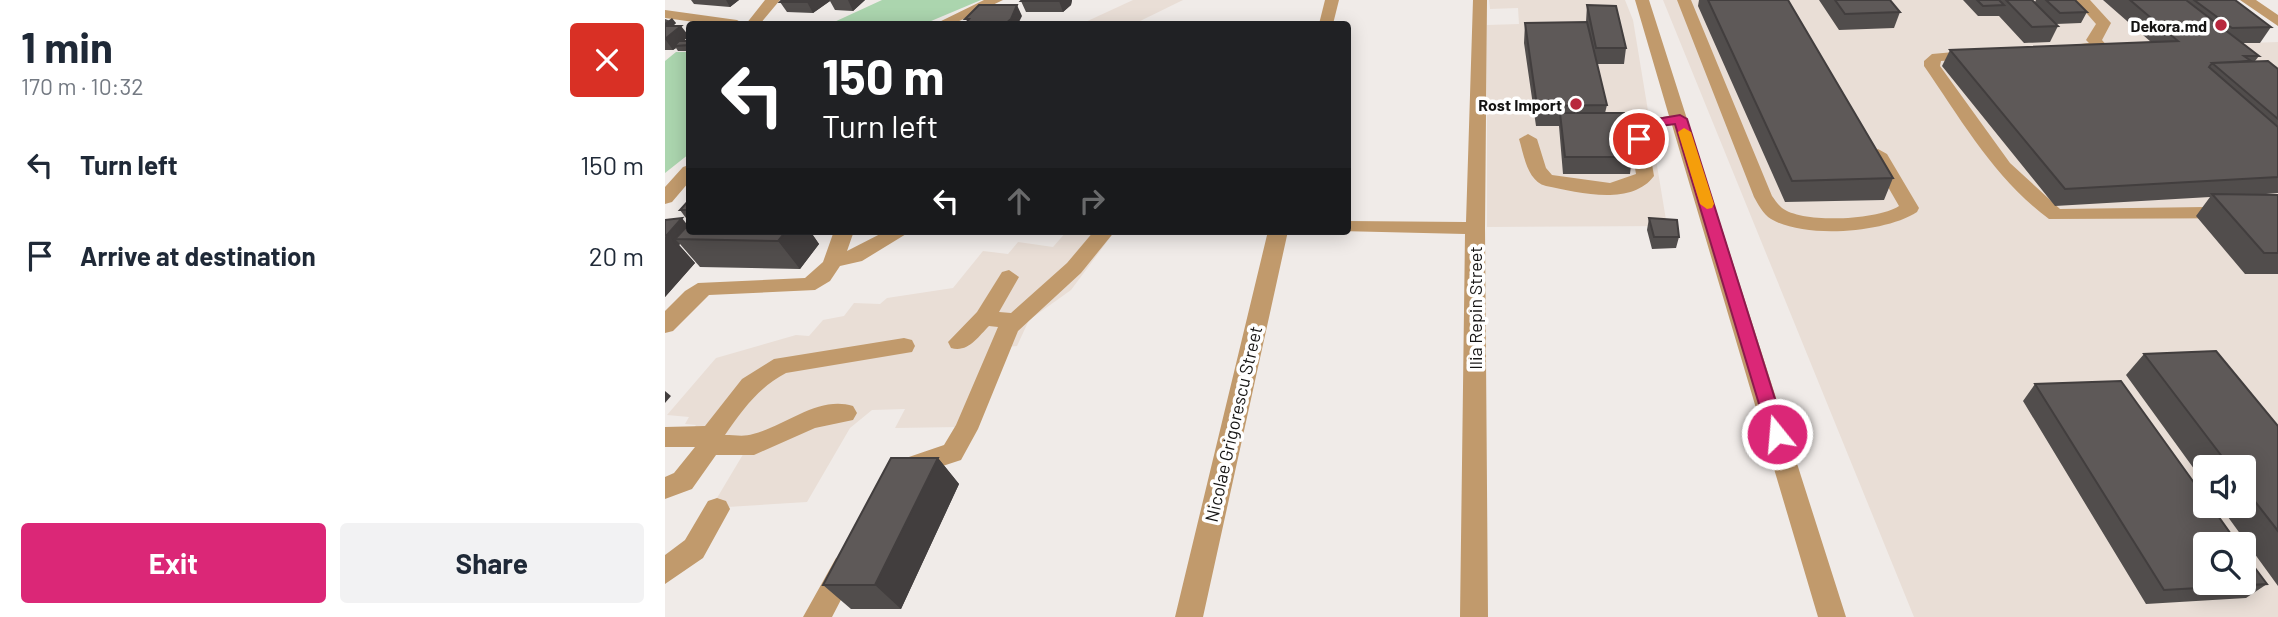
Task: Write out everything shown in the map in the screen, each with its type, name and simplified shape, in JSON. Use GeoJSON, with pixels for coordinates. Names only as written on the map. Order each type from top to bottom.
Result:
{"type":"FeatureCollection","features":[{"type":"Feature","properties":{"kind":"street"},"geometry":{"type":"LineString","coordinates":[[756,21],[773,0]]}},
{"type":"Feature","properties":{"kind":"street"},"geometry":{"type":"LineString","coordinates":[[949,21],[996,0]]}},
{"type":"Feature","properties":{"kind":"street"},"geometry":{"type":"LineString","coordinates":[[1327,21],[1332,0]]}},
{"type":"Feature","properties":{"kind":"street","name":"Ilia Repin Street"},"geometry":{"type":"LineString","coordinates":[[1474,617],[1475,228],[1481,0]]}},
{"type":"Feature","properties":{"kind":"street"},"geometry":{"type":"LineString","coordinates":[[1642,0],[1832,617]]}},
{"type":"Feature","properties":{"kind":"street"},"geometry":{"type":"LineString","coordinates":[[1683,0],[1763,197],[1777,214],[1808,223],[1886,220],[1904,214],[1910,208],[1869,139]]}},
{"type":"Feature","properties":{"kind":"street"},"geometry":{"type":"LineString","coordinates":[[2057,49],[2100,47],[2094,40],[2104,23],[2082,0]]}},
{"type":"Feature","properties":{"kind":"street"},"geometry":{"type":"LineString","coordinates":[[2247,0],[2278,22]]}},
{"type":"Feature","properties":{"kind":"street"},"geometry":{"type":"LineString","coordinates":[[665,14],[715,21]]}},
{"type":"Feature","properties":{"kind":"street"},"geometry":{"type":"LineString","coordinates":[[1991,54],[1937,57],[1932,61],[1932,66],[2019,184],[2036,202],[2056,215],[2278,212]]}},
{"type":"Feature","properties":{"kind":"street"},"geometry":{"type":"LineString","coordinates":[[1528,139],[1533,145],[1537,169],[1546,180],[1611,189],[1634,185],[1644,176],[1639,139],[1656,123],[1680,119]]}},
{"type":"Feature","properties":{"kind":"street"},"geometry":{"type":"LineString","coordinates":[[665,198],[686,174]]}},
{"type":"Feature","properties":{"kind":"street"},"geometry":{"type":"LineString","coordinates":[[1351,227],[1475,228]]}},
{"type":"Feature","properties":{"kind":"street"},"geometry":{"type":"LineString","coordinates":[[665,326],[692,296],[705,288],[807,285],[819,280],[834,260],[843,235]]}},
{"type":"Feature","properties":{"kind":"street"},"geometry":{"type":"LineString","coordinates":[[834,260],[855,256],[894,235]]}},
{"type":"Feature","properties":{"kind":"street"},"geometry":{"type":"LineString","coordinates":[[893,479],[921,463],[952,453],[966,429],[1009,327],[1074,268],[1102,235]]}},
{"type":"Feature","properties":{"kind":"street","name":"Nicolae Grigorescu Street"},"geometry":{"type":"LineString","coordinates":[[1189,617],[1277,235]]}},
{"type":"Feature","properties":{"kind":"street"},"geometry":{"type":"LineString","coordinates":[[960,342],[984,318],[1009,277]]}},
{"type":"Feature","properties":{"kind":"street"},"geometry":{"type":"LineString","coordinates":[[984,318],[1015,321]]}},
{"type":"Feature","properties":{"kind":"street"},"geometry":{"type":"LineString","coordinates":[[665,488],[683,481],[705,441],[751,382],[767,372],[782,365],[904,345]]}},
{"type":"Feature","properties":{"kind":"street"},"geometry":{"type":"LineString","coordinates":[[665,437],[754,445],[811,419],[845,413]]}},
{"type":"Feature","properties":{"kind":"street"},"geometry":{"type":"LineString","coordinates":[[665,571],[694,549],[717,509]]}},
{"type":"Feature","properties":{"kind":"street"},"geometry":{"type":"LineString","coordinates":[[817,617],[858,543]]}},
{"type":"Feature","properties":{"kind":"shaded area"},"geometry":{"type":"Polygon","coordinates":[[[1133,0],[1183,0],[1140,21],[1088,21],[1133,0]]]}},
{"type":"Feature","properties":{"kind":"shaded area"},"geometry":{"type":"Polygon","coordinates":[[[1489,0],[1625,0],[1633,20],[1667,226],[1487,227],[1487,25],[1519,24],[1518,8],[1490,9],[1489,0]]]}},
{"type":"Feature","properties":{"kind":"shaded area"},"geometry":{"type":"Polygon","coordinates":[[[1663,0],[2164,0],[2221,44],[2278,42],[2278,617],[1914,617],[1663,0]]]}},
{"type":"Feature","properties":{"kind":"shaded area"},"geometry":{"type":"Polygon","coordinates":[[[1064,235],[1112,235],[1071,290],[1029,320],[1017,346],[995,348],[959,427],[895,428],[905,409],[872,410],[850,428],[807,502],[711,508],[751,441],[685,439],[696,425],[685,424],[689,417],[667,415],[716,358],[796,335],[809,336],[823,320],[844,316],[854,303],[880,304],[887,298],[953,288],[983,251],[1008,254],[1018,242],[1053,247],[1064,235]]]}},
{"type":"Feature","properties":{"kind":"green space"},"geometry":{"type":"Polygon","coordinates":[[[882,0],[981,0],[931,21],[836,21],[882,0]]]}},
{"type":"Feature","properties":{"kind":"green space"},"geometry":{"type":"Polygon","coordinates":[[[676,52],[686,52],[686,156],[665,173],[665,61],[676,52]]]}},
{"type":"Feature","properties":{"kind":"building"},"geometry":{"type":"Polygon","coordinates":[[[782,0],[810,0],[780,2],[782,0]]]}},
{"type":"Feature","properties":{"kind":"building"},"geometry":{"type":"Polygon","coordinates":[[[1022,0],[1060,0],[1021,1],[1022,0]]]}},
{"type":"Feature","properties":{"kind":"building"},"geometry":{"type":"Polygon","coordinates":[[[1708,0],[1788,0],[1893,178],[1792,181],[1708,0]]]}},
{"type":"Feature","properties":{"kind":"building"},"geometry":{"type":"Polygon","coordinates":[[[1835,0],[1890,0],[1900,12],[1845,14],[1835,0]]]}},
{"type":"Feature","properties":{"kind":"building"},"geometry":{"type":"Polygon","coordinates":[[[1977,0],[1999,0],[2004,5],[1983,6],[1977,0]]]}},
{"type":"Feature","properties":{"kind":"building"},"geometry":{"type":"Polygon","coordinates":[[[2006,0],[2032,0],[2058,26],[2032,27],[2006,0]]]}},
{"type":"Feature","properties":{"kind":"building"},"geometry":{"type":"Polygon","coordinates":[[[2046,0],[2075,0],[2087,12],[2060,13],[2046,0]]]}},
{"type":"Feature","properties":{"kind":"building"},"geometry":{"type":"Polygon","coordinates":[[[2130,0],[2186,0],[2259,56],[2244,56],[2251,61],[2212,63],[2209,67],[2278,127],[2278,177],[2065,189],[1950,50],[2178,41],[2130,0]]]}},
{"type":"Feature","properties":{"kind":"building"},"geometry":{"type":"Polygon","coordinates":[[[2194,0],[2235,0],[2271,27],[2232,28],[2194,0]]]}},
{"type":"Feature","properties":{"kind":"building"},"geometry":{"type":"Polygon","coordinates":[[[979,5],[1017,5],[1009,21],[965,19],[979,5]]]}},
{"type":"Feature","properties":{"kind":"building"},"geometry":{"type":"Polygon","coordinates":[[[1587,5],[1616,6],[1626,48],[1596,48],[1587,5]]]}},
{"type":"Feature","properties":{"kind":"building"},"geometry":{"type":"Polygon","coordinates":[[[1587,22],[1607,105],[1537,106],[1525,23],[1587,22]]]}},
{"type":"Feature","properties":{"kind":"building"},"geometry":{"type":"Polygon","coordinates":[[[665,26],[681,26],[665,39],[665,26]]]}},
{"type":"Feature","properties":{"kind":"building"},"geometry":{"type":"Polygon","coordinates":[[[679,41],[686,41],[686,45],[674,46],[679,41]]]}},
{"type":"Feature","properties":{"kind":"building"},"geometry":{"type":"Polygon","coordinates":[[[2268,61],[2278,69],[2278,119],[2212,63],[2268,61]]]}},
{"type":"Feature","properties":{"kind":"building"},"geometry":{"type":"Polygon","coordinates":[[[1560,113],[1624,113],[1632,157],[1565,157],[1560,113]]]}},
{"type":"Feature","properties":{"kind":"building"},"geometry":{"type":"Polygon","coordinates":[[[2212,194],[2278,195],[2278,253],[2264,253],[2212,194]]]}},
{"type":"Feature","properties":{"kind":"building"},"geometry":{"type":"Polygon","coordinates":[[[682,218],[667,235],[665,235],[665,220],[682,218]]]}},
{"type":"Feature","properties":{"kind":"building"},"geometry":{"type":"Polygon","coordinates":[[[1649,218],[1677,220],[1679,237],[1654,237],[1649,218]]]}},
{"type":"Feature","properties":{"kind":"building"},"geometry":{"type":"Polygon","coordinates":[[[686,227],[686,235],[783,235],[778,241],[675,239],[686,227]]]}},
{"type":"Feature","properties":{"kind":"building"},"geometry":{"type":"Polygon","coordinates":[[[2216,351],[2278,426],[2278,531],[2256,503],[2256,455],[2221,455],[2144,354],[2216,351]]]}},
{"type":"Feature","properties":{"kind":"building"},"geometry":{"type":"Polygon","coordinates":[[[2121,381],[2193,481],[2193,518],[2220,518],[2229,532],[2193,532],[2193,588],[2164,590],[2035,384],[2121,381]]]}},
{"type":"Feature","properties":{"kind":"building"},"geometry":{"type":"Polygon","coordinates":[[[891,458],[938,458],[875,585],[823,585],[891,458]]]}},
{"type":"Feature","properties":{"kind":"building"},"geometry":{"type":"Polygon","coordinates":[[[2256,569],[2267,584],[2256,585],[2256,569]]]}},
{"type":"Feature","properties":{"kind":"slow traffic"},"geometry":{"type":"LineString","coordinates":[[1684,132],[1707,204]]}},
{"type":"Feature","properties":{"kind":"place","name":"Dekora.md"},"geometry":{"type":"Point","coordinates":[2221,25]}},
{"type":"Feature","properties":{"kind":"place","name":"Rost Import"},"geometry":{"type":"Point","coordinates":[1576,104]}},
{"type":"Feature","properties":{"kind":"route"},"geometry":{"type":"LineString","coordinates":[[1639,139],[1656,123],[1680,119],[1777,434]]}}]}
